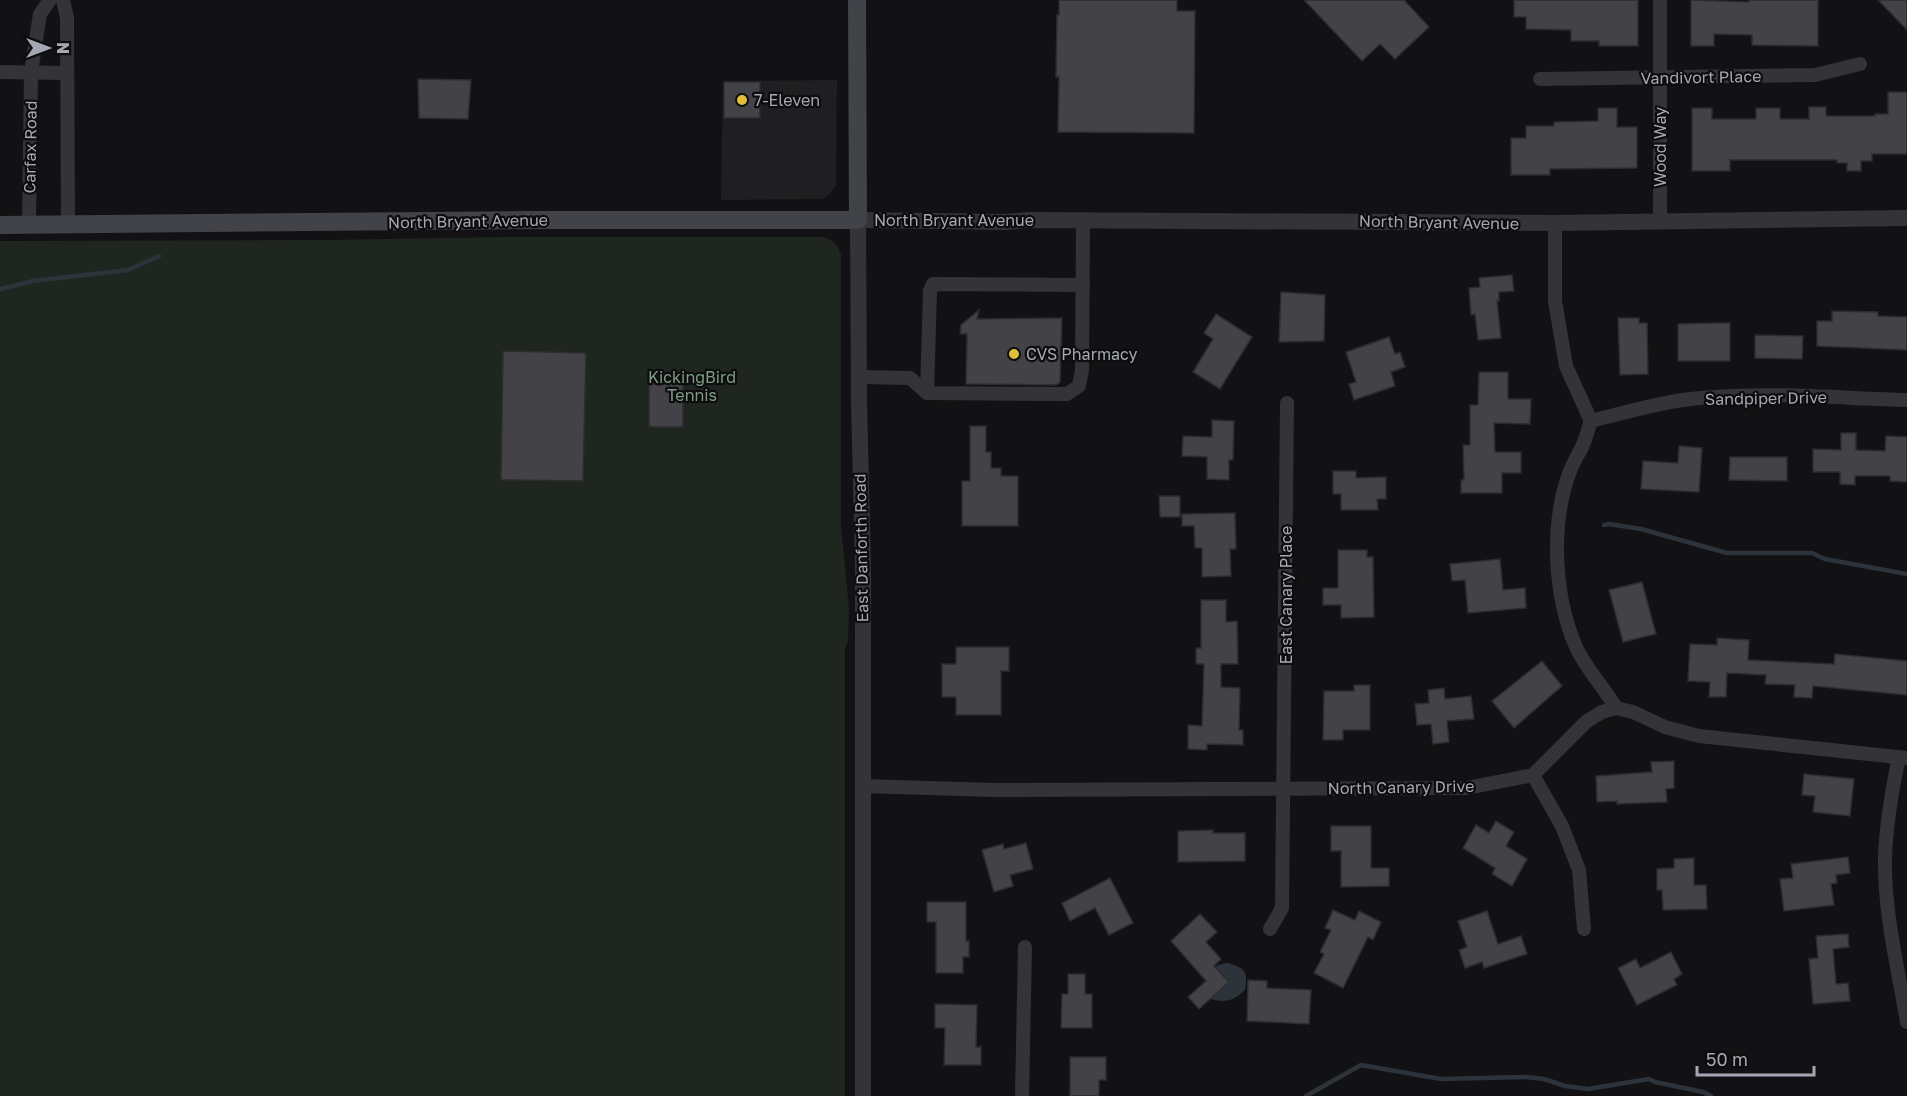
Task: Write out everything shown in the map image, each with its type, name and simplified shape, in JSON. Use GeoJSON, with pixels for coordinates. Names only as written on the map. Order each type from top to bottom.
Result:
{"type":"FeatureCollection","features":[{"type":"Feature","properties":{"kind":"main road","name":"East Danforth Road"},"geometry":{"type":"LineString","coordinates":[[857,0],[858,220]]}},
{"type":"Feature","properties":{"kind":"main road","name":"North Bryant Avenue"},"geometry":{"type":"LineString","coordinates":[[0,225],[529,220],[858,220]]}},
{"type":"Feature","properties":{"kind":"street","name":"Carfax Road"},"geometry":{"type":"LineString","coordinates":[[29,225],[32,72],[40,14],[50,0]]}},
{"type":"Feature","properties":{"kind":"street"},"geometry":{"type":"LineString","coordinates":[[63,0],[67,18],[68,225]]}},
{"type":"Feature","properties":{"kind":"street","name":"Wood Way"},"geometry":{"type":"LineString","coordinates":[[1660,0],[1660,222]]}},
{"type":"Feature","properties":{"kind":"street","name":"Vandivort Place"},"geometry":{"type":"LineString","coordinates":[[1540,78],[1815,75],[1860,64]]}},
{"type":"Feature","properties":{"kind":"street"},"geometry":{"type":"LineString","coordinates":[[0,72],[66,73]]}},
{"type":"Feature","properties":{"kind":"street","name":"North Bryant Avenue"},"geometry":{"type":"LineString","coordinates":[[858,220],[1555,223],[1907,218]]}},
{"type":"Feature","properties":{"kind":"street","name":"East Danforth Road"},"geometry":{"type":"LineString","coordinates":[[858,220],[862,568],[863,1096]]}},
{"type":"Feature","properties":{"kind":"street"},"geometry":{"type":"LineString","coordinates":[[859,377],[910,378],[927,393],[1067,394],[1079,386],[1082,370],[1083,221]]}},
{"type":"Feature","properties":{"kind":"street"},"geometry":{"type":"LineString","coordinates":[[1555,223],[1555,301],[1566,366],[1591,421],[1584,444],[1570,471],[1561,511],[1557,551],[1559,585],[1564,614],[1577,649],[1616,708]]}},
{"type":"Feature","properties":{"kind":"street"},"geometry":{"type":"LineString","coordinates":[[927,393],[930,291],[933,284],[1083,285]]}},
{"type":"Feature","properties":{"kind":"street","name":"Sandpiper Drive"},"geometry":{"type":"LineString","coordinates":[[1591,421],[1656,404],[1744,395],[1907,400]]}},
{"type":"Feature","properties":{"kind":"street","name":"East Canary Place"},"geometry":{"type":"LineString","coordinates":[[1270,929],[1282,908],[1287,403]]}},
{"type":"Feature","properties":{"kind":"street"},"geometry":{"type":"LineString","coordinates":[[1584,929],[1579,870],[1562,826],[1533,776],[1587,721],[1602,712],[1616,708],[1633,712],[1665,727],[1699,736],[1903,758],[1887,828],[1885,859],[1887,900],[1907,1022]]}},
{"type":"Feature","properties":{"kind":"street","name":"North Canary Drive"},"geometry":{"type":"LineString","coordinates":[[863,786],[993,790],[1467,788],[1533,776]]}},
{"type":"Feature","properties":{"kind":"street"},"geometry":{"type":"LineString","coordinates":[[1022,1096],[1024,947]]}},
{"type":"Feature","properties":{"kind":"shaded area"},"geometry":{"type":"Polygon","coordinates":[[[837,80],[836,185],[830,194],[822,199],[721,200],[723,81],[837,80]]]}},
{"type":"Feature","properties":{"kind":"shaded area"},"geometry":{"type":"Polygon","coordinates":[[[1228,963],[1244,971],[1245,990],[1229,1000],[1211,999],[1203,985],[1207,976],[1214,967],[1228,963]]]}},
{"type":"Feature","properties":{"kind":"green space","name":"KickingBird Tennis"},"geometry":{"type":"Polygon","coordinates":[[[822,237],[829,239],[840,251],[841,526],[849,608],[848,641],[845,649],[845,1096],[0,1096],[0,241],[822,237]]]}},
{"type":"Feature","properties":{"kind":"building"},"geometry":{"type":"Polygon","coordinates":[[[1059,0],[1177,0],[1177,11],[1195,11],[1194,133],[1058,132],[1059,77],[1056,77],[1059,0]]]}},
{"type":"Feature","properties":{"kind":"building"},"geometry":{"type":"Polygon","coordinates":[[[1304,0],[1404,0],[1429,27],[1395,59],[1380,44],[1362,61],[1304,0]]]}},
{"type":"Feature","properties":{"kind":"building"},"geometry":{"type":"Polygon","coordinates":[[[1514,0],[1638,0],[1638,46],[1599,46],[1599,41],[1571,41],[1571,30],[1526,29],[1526,17],[1514,17],[1514,0]]]}},
{"type":"Feature","properties":{"kind":"building"},"geometry":{"type":"Polygon","coordinates":[[[1691,0],[1749,2],[1749,0],[1818,0],[1818,46],[1752,45],[1752,35],[1714,34],[1714,46],[1691,46],[1691,0]]]}},
{"type":"Feature","properties":{"kind":"building"},"geometry":{"type":"Polygon","coordinates":[[[1878,0],[1907,0],[1907,30],[1878,0]]]}},
{"type":"Feature","properties":{"kind":"building"},"geometry":{"type":"Polygon","coordinates":[[[418,79],[471,80],[468,119],[419,118],[418,79]]]}},
{"type":"Feature","properties":{"kind":"building","name":"7-Eleven"},"geometry":{"type":"Polygon","coordinates":[[[724,82],[760,82],[760,118],[724,118],[724,82]]]}},
{"type":"Feature","properties":{"kind":"building"},"geometry":{"type":"Polygon","coordinates":[[[1888,92],[1907,92],[1907,154],[1872,154],[1872,161],[1861,161],[1861,171],[1847,171],[1847,163],[1837,163],[1837,160],[1730,160],[1730,171],[1692,171],[1692,108],[1712,108],[1712,119],[1756,119],[1756,108],[1780,108],[1780,119],[1809,119],[1809,107],[1826,107],[1826,116],[1875,116],[1875,114],[1888,114],[1888,92]]]}},
{"type":"Feature","properties":{"kind":"building"},"geometry":{"type":"Polygon","coordinates":[[[1598,108],[1617,108],[1617,127],[1637,127],[1637,168],[1550,169],[1550,175],[1511,175],[1511,138],[1526,138],[1526,126],[1554,126],[1554,122],[1598,121],[1598,108]]]}},
{"type":"Feature","properties":{"kind":"building"},"geometry":{"type":"Polygon","coordinates":[[[1512,275],[1514,291],[1499,292],[1499,301],[1497,301],[1501,338],[1478,340],[1475,314],[1471,315],[1469,288],[1480,287],[1479,278],[1512,275]]]}},
{"type":"Feature","properties":{"kind":"building"},"geometry":{"type":"Polygon","coordinates":[[[1281,292],[1325,295],[1324,341],[1279,342],[1281,292]]]}},
{"type":"Feature","properties":{"kind":"building","name":"CVS Pharmacy"},"geometry":{"type":"Polygon","coordinates":[[[979,310],[977,319],[1062,318],[1060,382],[1056,385],[966,384],[967,334],[960,334],[961,325],[979,310]]]}},
{"type":"Feature","properties":{"kind":"building"},"geometry":{"type":"Polygon","coordinates":[[[1832,311],[1878,312],[1878,316],[1907,317],[1907,350],[1817,346],[1817,321],[1832,321],[1832,311]]]}},
{"type":"Feature","properties":{"kind":"building"},"geometry":{"type":"Polygon","coordinates":[[[1216,314],[1252,337],[1220,389],[1193,372],[1213,339],[1204,333],[1216,314]]]}},
{"type":"Feature","properties":{"kind":"building"},"geometry":{"type":"Polygon","coordinates":[[[1618,318],[1639,318],[1639,323],[1647,323],[1648,374],[1620,375],[1618,318]]]}},
{"type":"Feature","properties":{"kind":"building"},"geometry":{"type":"Polygon","coordinates":[[[1730,323],[1730,361],[1678,361],[1678,324],[1730,323]]]}},
{"type":"Feature","properties":{"kind":"building"},"geometry":{"type":"Polygon","coordinates":[[[1755,335],[1803,336],[1802,359],[1755,358],[1755,335]]]}},
{"type":"Feature","properties":{"kind":"building"},"geometry":{"type":"Polygon","coordinates":[[[1389,337],[1395,354],[1400,352],[1405,367],[1391,372],[1395,386],[1354,400],[1349,384],[1356,382],[1346,352],[1389,337]]]}},
{"type":"Feature","properties":{"kind":"building"},"geometry":{"type":"Polygon","coordinates":[[[503,351],[586,353],[583,481],[501,480],[503,351]]]}},
{"type":"Feature","properties":{"kind":"building"},"geometry":{"type":"Polygon","coordinates":[[[1479,372],[1508,372],[1508,399],[1531,399],[1530,424],[1494,423],[1495,452],[1521,452],[1521,473],[1502,473],[1502,493],[1461,493],[1461,480],[1464,480],[1463,445],[1470,445],[1470,405],[1478,405],[1479,372]]]}},
{"type":"Feature","properties":{"kind":"building"},"geometry":{"type":"Polygon","coordinates":[[[649,383],[683,383],[683,427],[649,427],[649,383]]]}},
{"type":"Feature","properties":{"kind":"building"},"geometry":{"type":"Polygon","coordinates":[[[1212,420],[1234,421],[1233,460],[1229,460],[1229,480],[1207,479],[1207,457],[1182,456],[1183,436],[1212,437],[1212,420]]]}},
{"type":"Feature","properties":{"kind":"building"},"geometry":{"type":"Polygon","coordinates":[[[970,426],[986,426],[986,452],[991,452],[991,468],[1001,468],[1001,476],[1018,476],[1018,526],[962,526],[962,481],[970,481],[970,426]]]}},
{"type":"Feature","properties":{"kind":"building"},"geometry":{"type":"Polygon","coordinates":[[[1841,433],[1856,433],[1856,450],[1885,451],[1886,436],[1907,437],[1907,482],[1890,481],[1890,476],[1855,476],[1855,485],[1840,484],[1840,472],[1813,472],[1813,449],[1841,450],[1841,433]]]}},
{"type":"Feature","properties":{"kind":"building"},"geometry":{"type":"Polygon","coordinates":[[[1679,446],[1702,448],[1699,492],[1641,489],[1643,461],[1678,463],[1679,446]]]}},
{"type":"Feature","properties":{"kind":"building"},"geometry":{"type":"Polygon","coordinates":[[[1730,457],[1787,457],[1787,481],[1729,480],[1730,457]]]}},
{"type":"Feature","properties":{"kind":"building"},"geometry":{"type":"Polygon","coordinates":[[[1333,471],[1356,471],[1356,478],[1386,477],[1386,499],[1377,499],[1378,510],[1341,510],[1341,494],[1333,494],[1333,471]]]}},
{"type":"Feature","properties":{"kind":"building"},"geometry":{"type":"Polygon","coordinates":[[[1159,496],[1180,496],[1180,517],[1160,517],[1159,496]]]}},
{"type":"Feature","properties":{"kind":"building"},"geometry":{"type":"Polygon","coordinates":[[[1235,513],[1236,549],[1230,549],[1231,576],[1202,577],[1202,548],[1195,548],[1194,526],[1182,526],[1182,514],[1235,513]]]}},
{"type":"Feature","properties":{"kind":"building"},"geometry":{"type":"Polygon","coordinates":[[[1338,550],[1367,550],[1367,557],[1373,557],[1374,617],[1341,618],[1341,605],[1323,605],[1323,588],[1338,588],[1338,550]]]}},
{"type":"Feature","properties":{"kind":"building"},"geometry":{"type":"Polygon","coordinates":[[[1500,559],[1503,590],[1525,588],[1526,608],[1468,613],[1465,580],[1452,581],[1450,564],[1500,559]]]}},
{"type":"Feature","properties":{"kind":"building"},"geometry":{"type":"Polygon","coordinates":[[[1642,582],[1656,634],[1623,642],[1609,590],[1642,582]]]}},
{"type":"Feature","properties":{"kind":"building"},"geometry":{"type":"Polygon","coordinates":[[[1201,600],[1226,600],[1226,622],[1237,621],[1238,664],[1221,664],[1221,687],[1240,688],[1239,730],[1243,730],[1243,745],[1207,744],[1207,750],[1188,749],[1188,725],[1202,726],[1204,664],[1196,664],[1196,648],[1201,648],[1201,600]]]}},
{"type":"Feature","properties":{"kind":"building"},"geometry":{"type":"Polygon","coordinates":[[[1717,638],[1749,640],[1748,660],[1834,664],[1835,654],[1907,661],[1907,695],[1813,686],[1812,698],[1794,697],[1795,685],[1765,684],[1766,675],[1727,673],[1726,697],[1709,697],[1710,682],[1688,681],[1690,644],[1717,645],[1717,638]]]}},
{"type":"Feature","properties":{"kind":"building"},"geometry":{"type":"Polygon","coordinates":[[[956,647],[1009,647],[1009,671],[1001,671],[1001,715],[956,715],[956,697],[942,697],[942,664],[956,664],[956,647]]]}},
{"type":"Feature","properties":{"kind":"building"},"geometry":{"type":"Polygon","coordinates":[[[1542,661],[1562,686],[1514,728],[1492,701],[1542,661]]]}},
{"type":"Feature","properties":{"kind":"building"},"geometry":{"type":"Polygon","coordinates":[[[1354,685],[1370,685],[1370,730],[1343,730],[1343,740],[1323,740],[1324,691],[1354,691],[1354,685]]]}},
{"type":"Feature","properties":{"kind":"building"},"geometry":{"type":"Polygon","coordinates":[[[1444,688],[1445,699],[1471,696],[1474,719],[1447,721],[1449,742],[1433,744],[1431,724],[1417,725],[1415,704],[1429,703],[1428,690],[1444,688]]]}},
{"type":"Feature","properties":{"kind":"building"},"geometry":{"type":"Polygon","coordinates":[[[1674,761],[1674,788],[1666,789],[1667,802],[1617,804],[1617,801],[1597,802],[1596,776],[1652,772],[1651,762],[1674,761]]]}},
{"type":"Feature","properties":{"kind":"building"},"geometry":{"type":"Polygon","coordinates":[[[1804,774],[1854,779],[1850,816],[1813,812],[1815,796],[1802,795],[1804,774]]]}},
{"type":"Feature","properties":{"kind":"building"},"geometry":{"type":"Polygon","coordinates":[[[1496,821],[1514,832],[1506,846],[1527,859],[1512,886],[1492,874],[1495,868],[1463,848],[1476,825],[1489,833],[1496,821]]]}},
{"type":"Feature","properties":{"kind":"building"},"geometry":{"type":"Polygon","coordinates":[[[1331,826],[1371,826],[1371,868],[1389,868],[1389,886],[1341,887],[1341,851],[1331,851],[1331,826]]]}},
{"type":"Feature","properties":{"kind":"building"},"geometry":{"type":"Polygon","coordinates":[[[1213,830],[1213,833],[1245,833],[1245,861],[1178,862],[1178,831],[1213,830]]]}},
{"type":"Feature","properties":{"kind":"building"},"geometry":{"type":"Polygon","coordinates":[[[1026,843],[1033,869],[1010,875],[1013,886],[994,892],[982,850],[1003,844],[1004,849],[1026,843]]]}},
{"type":"Feature","properties":{"kind":"building"},"geometry":{"type":"Polygon","coordinates":[[[1848,857],[1850,873],[1836,875],[1837,883],[1831,884],[1834,905],[1784,911],[1780,879],[1793,878],[1791,864],[1848,857]]]}},
{"type":"Feature","properties":{"kind":"building"},"geometry":{"type":"Polygon","coordinates":[[[1694,858],[1694,885],[1706,885],[1707,909],[1663,910],[1662,890],[1657,890],[1657,869],[1674,868],[1674,859],[1694,858]]]}},
{"type":"Feature","properties":{"kind":"building"},"geometry":{"type":"Polygon","coordinates":[[[1110,878],[1133,923],[1109,935],[1095,908],[1070,921],[1062,903],[1110,878]]]}},
{"type":"Feature","properties":{"kind":"building"},"geometry":{"type":"Polygon","coordinates":[[[927,902],[966,902],[966,941],[969,941],[969,957],[963,957],[963,973],[936,973],[936,922],[927,922],[927,902]]]}},
{"type":"Feature","properties":{"kind":"building"},"geometry":{"type":"Polygon","coordinates":[[[1333,910],[1355,920],[1359,911],[1381,922],[1373,940],[1368,937],[1343,988],[1314,973],[1324,954],[1320,952],[1331,930],[1325,928],[1333,910]]]}},
{"type":"Feature","properties":{"kind":"building"},"geometry":{"type":"Polygon","coordinates":[[[1487,911],[1498,944],[1521,936],[1527,954],[1484,968],[1482,962],[1465,968],[1459,950],[1467,947],[1458,921],[1487,911]]]}},
{"type":"Feature","properties":{"kind":"building"},"geometry":{"type":"Polygon","coordinates":[[[1200,914],[1217,932],[1206,942],[1221,959],[1214,966],[1229,982],[1199,1009],[1188,997],[1206,981],[1171,941],[1200,914]]]}},
{"type":"Feature","properties":{"kind":"building"},"geometry":{"type":"Polygon","coordinates":[[[1848,934],[1849,947],[1833,949],[1836,984],[1848,983],[1850,1001],[1813,1004],[1809,959],[1818,958],[1816,936],[1848,934]]]}},
{"type":"Feature","properties":{"kind":"building"},"geometry":{"type":"Polygon","coordinates":[[[1671,952],[1682,974],[1674,979],[1677,985],[1637,1005],[1618,968],[1636,959],[1640,968],[1671,952]]]}},
{"type":"Feature","properties":{"kind":"building"},"geometry":{"type":"Polygon","coordinates":[[[1068,974],[1085,974],[1085,994],[1092,994],[1092,1028],[1061,1028],[1062,994],[1068,994],[1068,974]]]}},
{"type":"Feature","properties":{"kind":"building"},"geometry":{"type":"Polygon","coordinates":[[[1248,980],[1267,981],[1267,988],[1311,990],[1309,1024],[1247,1021],[1248,980]]]}},
{"type":"Feature","properties":{"kind":"building"},"geometry":{"type":"Polygon","coordinates":[[[935,1004],[977,1005],[976,1047],[981,1047],[981,1065],[944,1065],[945,1028],[935,1028],[935,1004]]]}},
{"type":"Feature","properties":{"kind":"building"},"geometry":{"type":"Polygon","coordinates":[[[1070,1057],[1106,1057],[1106,1080],[1099,1080],[1099,1096],[1070,1096],[1070,1057]]]}},
{"type":"Feature","properties":{"kind":"waterway"},"geometry":{"type":"LineString","coordinates":[[0,289],[33,281],[128,270],[159,256]]}},
{"type":"Feature","properties":{"kind":"waterway"},"geometry":{"type":"LineString","coordinates":[[1604,525],[1641,529],[1727,553],[1812,553],[1825,559],[1907,574]]}},
{"type":"Feature","properties":{"kind":"waterway"},"geometry":{"type":"LineString","coordinates":[[1306,1096],[1361,1065],[1441,1079],[1526,1077],[1588,1089],[1649,1079],[1711,1096]]}},
{"type":"Feature","properties":{"kind":"place","name":"7-Eleven"},"geometry":{"type":"Point","coordinates":[742,100]}},
{"type":"Feature","properties":{"kind":"place","name":"CVS Pharmacy"},"geometry":{"type":"Point","coordinates":[1014,354]}}]}
